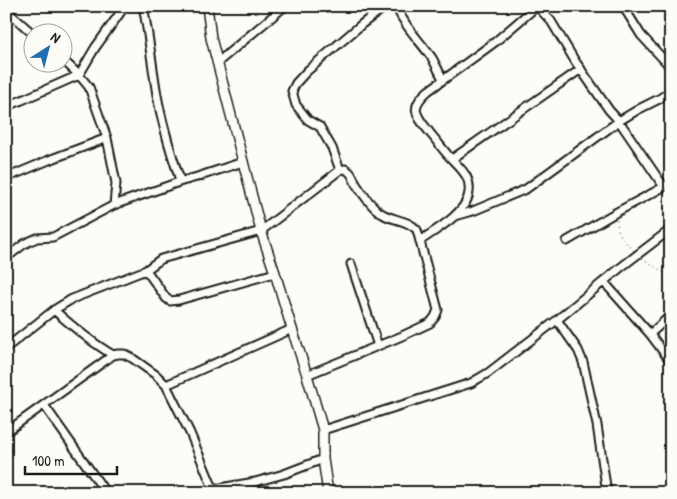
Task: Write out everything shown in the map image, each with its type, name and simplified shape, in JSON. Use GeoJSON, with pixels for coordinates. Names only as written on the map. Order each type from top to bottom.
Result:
{"type":"FeatureCollection","features":[{"type":"Feature","properties":{"kind":"street"},"geometry":{"type":"LineString","coordinates":[[6,107],[79,75],[95,48],[125,6]]}},
{"type":"Feature","properties":{"kind":"street"},"geometry":{"type":"LineString","coordinates":[[143,6],[149,33],[157,95],[179,182]]}},
{"type":"Feature","properties":{"kind":"street"},"geometry":{"type":"LineString","coordinates":[[207,6],[211,38],[261,231],[307,375],[322,430],[323,459],[328,493]]}},
{"type":"Feature","properties":{"kind":"street"},"geometry":{"type":"LineString","coordinates":[[218,62],[285,6]]}},
{"type":"Feature","properties":{"kind":"street"},"geometry":{"type":"LineString","coordinates":[[340,170],[332,148],[320,127],[308,120],[296,106],[292,91],[296,83],[307,71],[386,6]]}},
{"type":"Feature","properties":{"kind":"street"},"geometry":{"type":"LineString","coordinates":[[396,6],[406,26],[431,57],[443,79]]}},
{"type":"Feature","properties":{"kind":"street"},"geometry":{"type":"LineString","coordinates":[[420,241],[454,217],[466,201],[468,186],[466,176],[461,168],[419,120],[416,104],[421,96],[495,42],[537,6],[556,29],[609,110],[667,185],[567,241]]}},
{"type":"Feature","properties":{"kind":"street"},"geometry":{"type":"LineString","coordinates":[[623,6],[641,35],[671,68]]}},
{"type":"Feature","properties":{"kind":"street"},"geometry":{"type":"LineString","coordinates":[[6,10],[22,24]]}},
{"type":"Feature","properties":{"kind":"street"},"geometry":{"type":"LineString","coordinates":[[72,68],[89,87],[107,138],[116,184],[114,205]]}},
{"type":"Feature","properties":{"kind":"street"},"geometry":{"type":"LineString","coordinates":[[452,159],[581,69]]}},
{"type":"Feature","properties":{"kind":"street"},"geometry":{"type":"LineString","coordinates":[[454,217],[474,211],[526,189],[619,121],[659,99],[671,90]]}},
{"type":"Feature","properties":{"kind":"street"},"geometry":{"type":"LineString","coordinates":[[6,178],[107,138]]}},
{"type":"Feature","properties":{"kind":"street"},"geometry":{"type":"LineString","coordinates":[[6,258],[30,241],[37,238],[53,237],[114,205],[243,162]]}},
{"type":"Feature","properties":{"kind":"street"},"geometry":{"type":"LineString","coordinates":[[6,348],[54,310],[72,299],[146,270],[162,259],[261,231],[340,170],[344,169],[349,171],[363,194],[376,210],[381,214],[408,223],[418,230],[438,314],[430,323],[307,375]]}},
{"type":"Feature","properties":{"kind":"street"},"geometry":{"type":"LineString","coordinates":[[322,430],[471,383],[488,373],[557,320],[671,229]]}},
{"type":"Feature","properties":{"kind":"street"},"geometry":{"type":"LineString","coordinates":[[351,264],[378,346]]}},
{"type":"Feature","properties":{"kind":"street"},"geometry":{"type":"LineString","coordinates":[[146,270],[170,301],[275,273]]}},
{"type":"Feature","properties":{"kind":"street"},"geometry":{"type":"LineString","coordinates":[[604,282],[650,334],[671,362]]}},
{"type":"Feature","properties":{"kind":"street"},"geometry":{"type":"LineString","coordinates":[[54,310],[74,329],[113,355]]}},
{"type":"Feature","properties":{"kind":"street"},"geometry":{"type":"LineString","coordinates":[[650,334],[671,315]]}},
{"type":"Feature","properties":{"kind":"street"},"geometry":{"type":"LineString","coordinates":[[557,320],[578,350],[583,362],[597,425],[607,493]]}},
{"type":"Feature","properties":{"kind":"street"},"geometry":{"type":"LineString","coordinates":[[166,385],[292,329]]}},
{"type":"Feature","properties":{"kind":"street"},"geometry":{"type":"LineString","coordinates":[[6,432],[113,355],[124,354],[156,375],[166,385],[190,433],[213,492],[284,474],[323,459]]}},
{"type":"Feature","properties":{"kind":"street"},"geometry":{"type":"LineString","coordinates":[[44,405],[106,493]]}}]}
